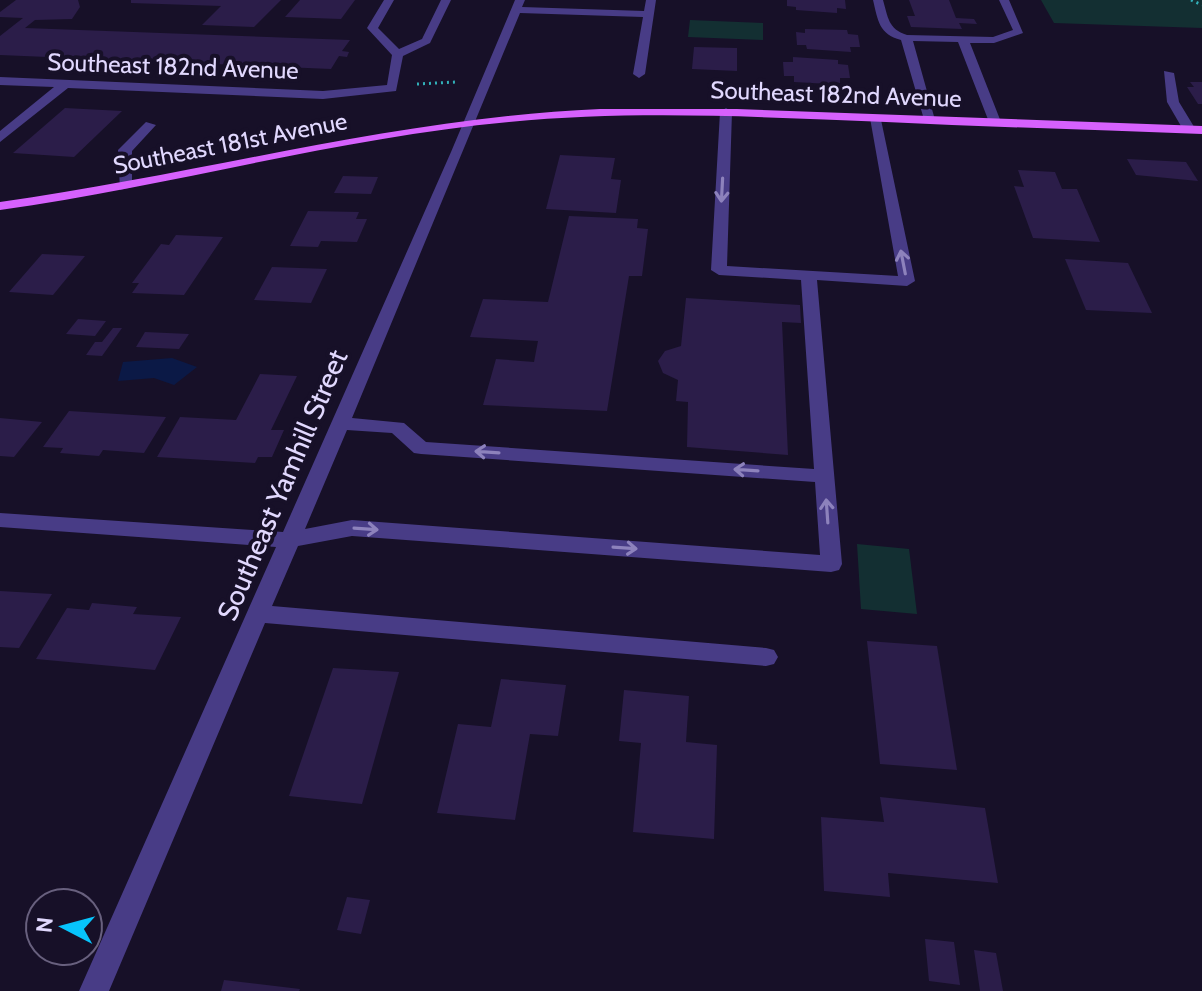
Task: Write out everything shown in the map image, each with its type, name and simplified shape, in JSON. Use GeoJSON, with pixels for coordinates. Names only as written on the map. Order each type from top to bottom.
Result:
{"type":"FeatureCollection","features":[{"type":"Feature","properties":{"kind":"main road","name":"Southeast 182nd Avenue"},"geometry":{"type":"LineString","coordinates":[[469,123],[604,112],[726,112],[1196,130]]}},
{"type":"Feature","properties":{"kind":"main road","name":"Southeast 181st Avenue"},"geometry":{"type":"LineString","coordinates":[[0,206],[125,187],[344,142],[469,123]]}},
{"type":"Feature","properties":{"kind":"street"},"geometry":{"type":"LineString","coordinates":[[389,0],[372,28],[398,54]]}},
{"type":"Feature","properties":{"kind":"street"},"geometry":{"type":"LineString","coordinates":[[398,54],[426,41],[446,0]]}},
{"type":"Feature","properties":{"kind":"street"},"geometry":{"type":"LineString","coordinates":[[639,74],[651,0]]}},
{"type":"Feature","properties":{"kind":"street"},"geometry":{"type":"LineString","coordinates":[[878,0],[885,27],[892,34],[906,38],[963,40],[994,40],[1019,31],[1004,0]]}},
{"type":"Feature","properties":{"kind":"street"},"geometry":{"type":"LineString","coordinates":[[519,5],[648,14]]}},
{"type":"Feature","properties":{"kind":"street","name":"Southeast Yamhill Street"},"geometry":{"type":"LineString","coordinates":[[94,991],[519,5]]}},
{"type":"Feature","properties":{"kind":"street"},"geometry":{"type":"LineString","coordinates":[[906,38],[929,120]]}},
{"type":"Feature","properties":{"kind":"street"},"geometry":{"type":"LineString","coordinates":[[963,40],[995,122]]}},
{"type":"Feature","properties":{"kind":"street"},"geometry":{"type":"LineString","coordinates":[[392,88],[398,54]]}},
{"type":"Feature","properties":{"kind":"street"},"geometry":{"type":"LineString","coordinates":[[1168,73],[1173,102],[1196,130]]}},
{"type":"Feature","properties":{"kind":"street","name":"Southeast 182nd Avenue"},"geometry":{"type":"LineString","coordinates":[[0,81],[323,95],[392,88]]}},
{"type":"Feature","properties":{"kind":"street"},"geometry":{"type":"LineString","coordinates":[[0,138],[65,84]]}},
{"type":"Feature","properties":{"kind":"street"},"geometry":{"type":"LineString","coordinates":[[726,112],[719,270],[907,281],[876,118]]}},
{"type":"Feature","properties":{"kind":"street"},"geometry":{"type":"LineString","coordinates":[[125,187],[125,150],[150,125]]}},
{"type":"Feature","properties":{"kind":"street"},"geometry":{"type":"LineString","coordinates":[[0,520],[289,540],[352,528],[831,564],[809,275]]}},
{"type":"Feature","properties":{"kind":"street"},"geometry":{"type":"LineString","coordinates":[[339,423],[397,427],[421,448],[824,476]]}},
{"type":"Feature","properties":{"kind":"street"},"geometry":{"type":"LineString","coordinates":[[257,613],[766,657]]}},
{"type":"Feature","properties":{"kind":"path"},"geometry":{"type":"LineString","coordinates":[[1191,0],[1202,5]]}},
{"type":"Feature","properties":{"kind":"path"},"geometry":{"type":"LineString","coordinates":[[392,88],[456,82]]}},
{"type":"Feature","properties":{"kind":"green space"},"geometry":{"type":"Polygon","coordinates":[[[1041,0],[1202,0],[1202,28],[1054,23],[1041,0]]]}},
{"type":"Feature","properties":{"kind":"green space"},"geometry":{"type":"Polygon","coordinates":[[[690,20],[763,23],[763,40],[688,37],[690,20]]]}},
{"type":"Feature","properties":{"kind":"green space"},"geometry":{"type":"Polygon","coordinates":[[[857,544],[909,549],[917,614],[861,609],[857,544]]]}},
{"type":"Feature","properties":{"kind":"water"},"geometry":{"type":"Polygon","coordinates":[[[172,358],[197,367],[174,385],[154,378],[118,381],[123,362],[172,358]]]}},
{"type":"Feature","properties":{"kind":"building"},"geometry":{"type":"Polygon","coordinates":[[[16,0],[78,0],[80,7],[72,19],[35,20],[25,28],[350,40],[342,51],[349,52],[347,57],[339,56],[331,69],[0,55],[0,36],[23,18],[0,17],[0,12],[16,0]]]}},
{"type":"Feature","properties":{"kind":"building"},"geometry":{"type":"Polygon","coordinates":[[[131,0],[281,0],[254,27],[202,25],[221,6],[131,3],[131,0]]]}},
{"type":"Feature","properties":{"kind":"building"},"geometry":{"type":"Polygon","coordinates":[[[300,0],[355,0],[341,19],[285,17],[300,0]]]}},
{"type":"Feature","properties":{"kind":"building"},"geometry":{"type":"Polygon","coordinates":[[[787,0],[845,0],[846,9],[837,8],[837,13],[796,10],[796,7],[787,6],[787,0]]]}},
{"type":"Feature","properties":{"kind":"building"},"geometry":{"type":"Polygon","coordinates":[[[909,0],[949,0],[956,18],[974,19],[977,24],[959,23],[962,29],[911,27],[907,16],[915,16],[909,0]]]}},
{"type":"Feature","properties":{"kind":"building"},"geometry":{"type":"Polygon","coordinates":[[[805,29],[847,30],[848,34],[858,35],[860,47],[850,47],[851,52],[807,49],[806,45],[797,45],[796,32],[805,33],[805,29]]]}},
{"type":"Feature","properties":{"kind":"building"},"geometry":{"type":"Polygon","coordinates":[[[694,47],[737,48],[737,71],[692,69],[694,47]]]}},
{"type":"Feature","properties":{"kind":"building"},"geometry":{"type":"Polygon","coordinates":[[[793,57],[838,60],[838,64],[848,65],[850,78],[840,78],[840,83],[830,84],[794,82],[794,76],[784,76],[783,62],[793,62],[793,57]]]}},
{"type":"Feature","properties":{"kind":"building"},"geometry":{"type":"Polygon","coordinates":[[[1190,82],[1202,82],[1202,104],[1198,104],[1187,87],[1194,87],[1190,82]]]}},
{"type":"Feature","properties":{"kind":"building"},"geometry":{"type":"Polygon","coordinates":[[[65,108],[122,111],[74,157],[13,153],[65,108]]]}},
{"type":"Feature","properties":{"kind":"building"},"geometry":{"type":"Polygon","coordinates":[[[560,155],[615,158],[611,179],[621,180],[616,213],[546,209],[560,155]]]}},
{"type":"Feature","properties":{"kind":"building"},"geometry":{"type":"Polygon","coordinates":[[[1127,159],[1186,162],[1198,181],[1136,175],[1127,159]]]}},
{"type":"Feature","properties":{"kind":"building"},"geometry":{"type":"Polygon","coordinates":[[[1018,170],[1055,172],[1062,189],[1077,189],[1100,242],[1033,238],[1014,186],[1024,187],[1018,170]]]}},
{"type":"Feature","properties":{"kind":"building"},"geometry":{"type":"Polygon","coordinates":[[[343,176],[378,177],[371,194],[334,193],[343,176]]]}},
{"type":"Feature","properties":{"kind":"building"},"geometry":{"type":"Polygon","coordinates":[[[308,211],[359,212],[356,219],[367,219],[357,242],[321,241],[318,247],[290,246],[308,211]]]}},
{"type":"Feature","properties":{"kind":"building"},"geometry":{"type":"Polygon","coordinates":[[[569,216],[638,219],[637,228],[648,229],[642,276],[629,276],[607,411],[483,405],[496,359],[534,362],[538,341],[470,337],[483,299],[548,302],[569,216]]]}},
{"type":"Feature","properties":{"kind":"building"},"geometry":{"type":"Polygon","coordinates":[[[176,235],[223,237],[184,295],[132,293],[139,283],[132,283],[161,244],[169,245],[176,235]]]}},
{"type":"Feature","properties":{"kind":"building"},"geometry":{"type":"Polygon","coordinates":[[[42,254],[85,256],[53,295],[9,292],[42,254]]]}},
{"type":"Feature","properties":{"kind":"building"},"geometry":{"type":"Polygon","coordinates":[[[1065,259],[1128,263],[1152,313],[1086,310],[1065,259]]]}},
{"type":"Feature","properties":{"kind":"building"},"geometry":{"type":"Polygon","coordinates":[[[272,267],[327,269],[311,303],[254,300],[272,267]]]}},
{"type":"Feature","properties":{"kind":"building"},"geometry":{"type":"Polygon","coordinates":[[[686,298],[800,305],[801,323],[782,322],[788,455],[687,447],[688,402],[676,401],[678,380],[663,373],[658,361],[665,351],[681,346],[686,298]]]}},
{"type":"Feature","properties":{"kind":"building"},"geometry":{"type":"Polygon","coordinates":[[[78,319],[106,321],[95,336],[66,334],[78,319]]]}},
{"type":"Feature","properties":{"kind":"building"},"geometry":{"type":"Polygon","coordinates":[[[113,328],[122,328],[102,356],[86,355],[95,342],[102,342],[113,328]]]}},
{"type":"Feature","properties":{"kind":"building"},"geometry":{"type":"Polygon","coordinates":[[[145,332],[189,334],[179,349],[136,347],[145,332]]]}},
{"type":"Feature","properties":{"kind":"building"},"geometry":{"type":"Polygon","coordinates":[[[260,374],[297,376],[271,430],[284,430],[272,457],[258,457],[255,463],[157,457],[180,417],[236,420],[260,374]]]}},
{"type":"Feature","properties":{"kind":"building"},"geometry":{"type":"Polygon","coordinates":[[[69,411],[166,417],[144,453],[103,450],[99,456],[60,453],[63,448],[43,447],[69,411]]]}},
{"type":"Feature","properties":{"kind":"building"},"geometry":{"type":"Polygon","coordinates":[[[0,418],[42,422],[14,457],[0,456],[0,418]]]}},
{"type":"Feature","properties":{"kind":"building"},"geometry":{"type":"Polygon","coordinates":[[[0,591],[52,594],[19,648],[0,647],[0,591]]]}},
{"type":"Feature","properties":{"kind":"building"},"geometry":{"type":"Polygon","coordinates":[[[92,603],[137,607],[133,614],[181,617],[155,670],[36,659],[67,608],[89,610],[92,603]]]}},
{"type":"Feature","properties":{"kind":"building"},"geometry":{"type":"Polygon","coordinates":[[[867,641],[937,646],[957,770],[880,764],[867,641]]]}},
{"type":"Feature","properties":{"kind":"building"},"geometry":{"type":"Polygon","coordinates":[[[333,668],[399,672],[362,804],[289,796],[333,668]]]}},
{"type":"Feature","properties":{"kind":"building"},"geometry":{"type":"Polygon","coordinates":[[[501,679],[566,685],[558,736],[530,734],[515,820],[437,813],[458,724],[491,727],[501,679]]]}},
{"type":"Feature","properties":{"kind":"building"},"geometry":{"type":"Polygon","coordinates":[[[624,690],[689,696],[686,742],[717,745],[714,839],[633,832],[641,743],[619,741],[624,690]]]}},
{"type":"Feature","properties":{"kind":"building"},"geometry":{"type":"Polygon","coordinates":[[[880,797],[985,808],[998,883],[888,873],[890,897],[824,891],[821,817],[884,822],[880,797]]]}},
{"type":"Feature","properties":{"kind":"building"},"geometry":{"type":"Polygon","coordinates":[[[347,897],[370,900],[361,934],[337,930],[347,897]]]}},
{"type":"Feature","properties":{"kind":"building"},"geometry":{"type":"Polygon","coordinates":[[[925,939],[954,942],[960,985],[929,981],[925,939]]]}},
{"type":"Feature","properties":{"kind":"building"},"geometry":{"type":"Polygon","coordinates":[[[974,950],[996,953],[1003,991],[980,991],[974,950]]]}},
{"type":"Feature","properties":{"kind":"building"},"geometry":{"type":"Polygon","coordinates":[[[224,980],[300,989],[221,991],[224,980]]]}}]}
